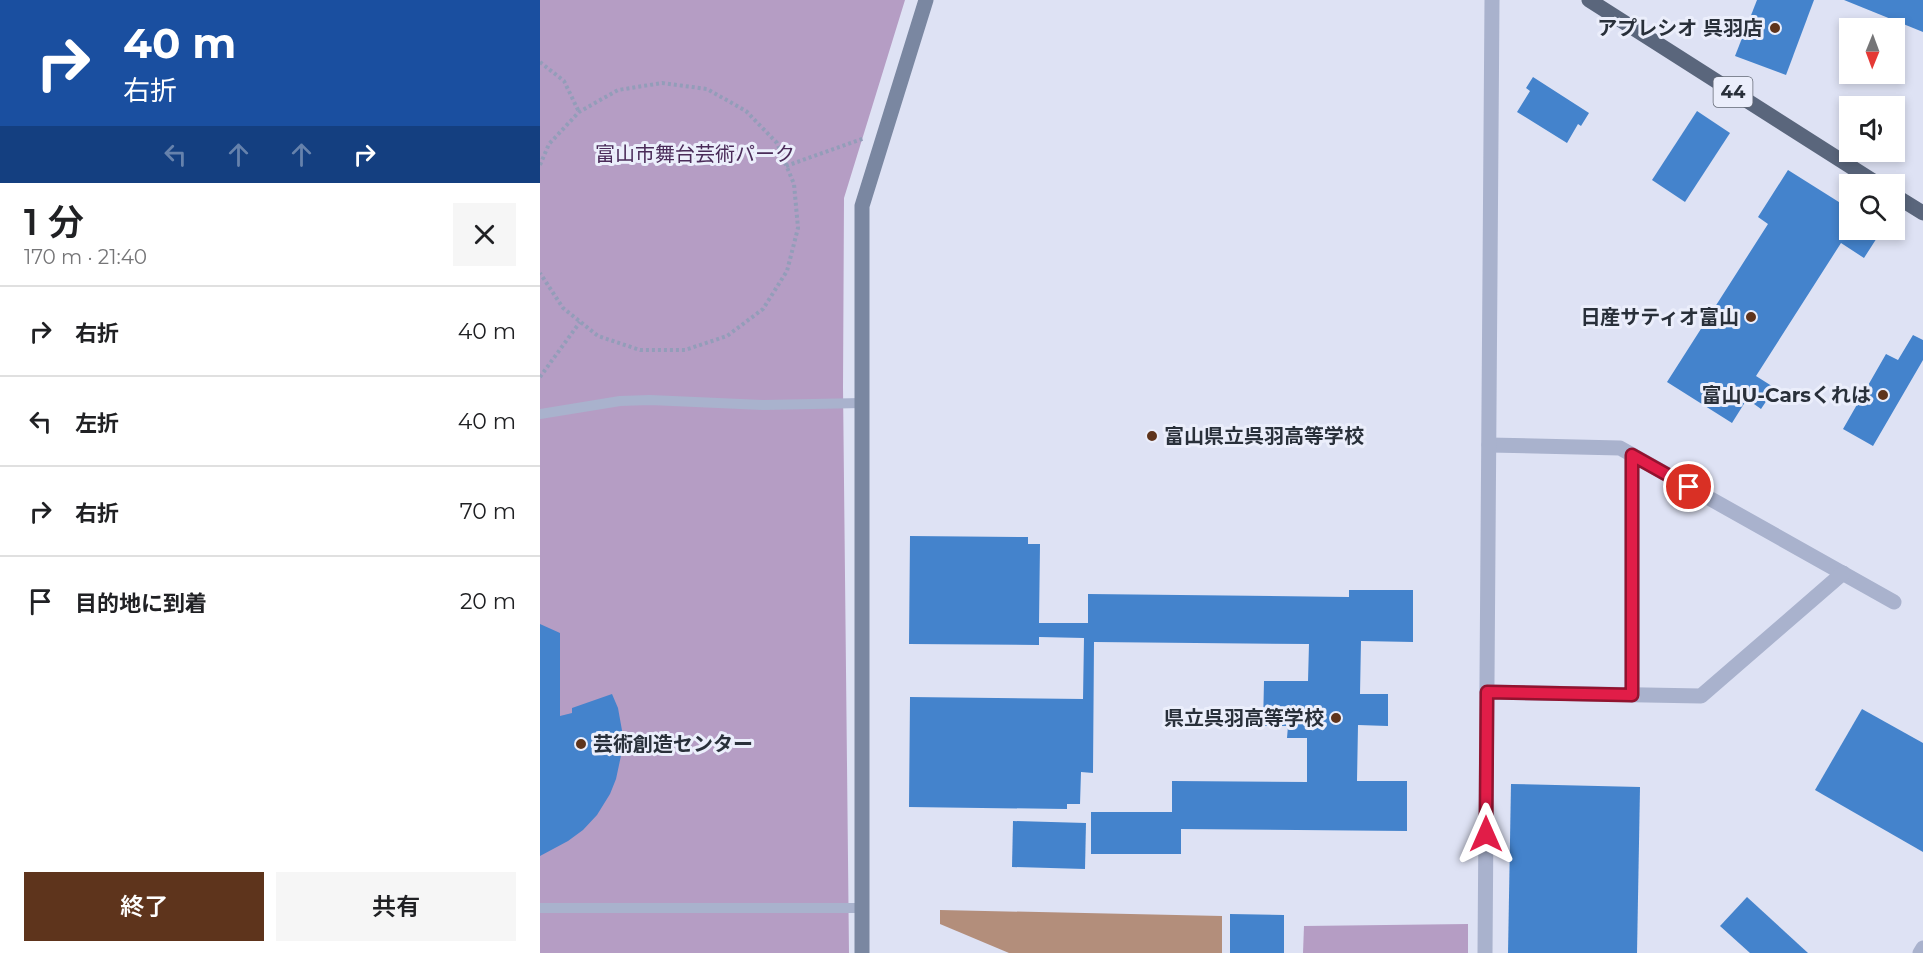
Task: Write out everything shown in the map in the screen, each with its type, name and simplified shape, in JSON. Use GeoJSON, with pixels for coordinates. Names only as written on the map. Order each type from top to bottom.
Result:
{"type":"FeatureCollection","features":[{"type":"Feature","properties":{"kind":"main road","name":"44"},"geometry":{"type":"LineString","coordinates":[[1589,0],[1862,174]]}},
{"type":"Feature","properties":{"kind":"main road"},"geometry":{"type":"LineString","coordinates":[[1905,202],[1923,213]]}},
{"type":"Feature","properties":{"kind":"street"},"geometry":{"type":"LineString","coordinates":[[862,953],[862,206],[926,0]]}},
{"type":"Feature","properties":{"kind":"street"},"geometry":{"type":"LineString","coordinates":[[1485,953],[1492,0]]}},
{"type":"Feature","properties":{"kind":"street"},"geometry":{"type":"LineString","coordinates":[[1489,445],[1620,448],[1894,602]]}},
{"type":"Feature","properties":{"kind":"street"},"geometry":{"type":"LineString","coordinates":[[1632,455],[1632,695]]}},
{"type":"Feature","properties":{"kind":"street"},"geometry":{"type":"LineString","coordinates":[[1487,692],[1701,696],[1842,573]]}},
{"type":"Feature","properties":{"kind":"street"},"geometry":{"type":"LineString","coordinates":[[1920,953],[1923,948]]}},
{"type":"Feature","properties":{"kind":"lane"},"geometry":{"type":"LineString","coordinates":[[540,414],[620,401],[650,400],[763,405],[862,403]]}},
{"type":"Feature","properties":{"kind":"lane"},"geometry":{"type":"LineString","coordinates":[[540,908],[861,909]]}},
{"type":"Feature","properties":{"kind":"path"},"geometry":{"type":"LineString","coordinates":[[540,62],[564,81],[579,111]]}},
{"type":"Feature","properties":{"kind":"path"},"geometry":{"type":"LineString","coordinates":[[540,165],[549,144],[579,111],[618,90],[662,82],[707,89],[746,111],[777,143],[795,184],[798,228],[787,272],[763,309],[727,336],[685,350],[640,350],[598,336],[563,308],[540,273]]}},
{"type":"Feature","properties":{"kind":"path"},"geometry":{"type":"LineString","coordinates":[[786,166],[885,131]]}},
{"type":"Feature","properties":{"kind":"path"},"geometry":{"type":"LineString","coordinates":[[540,377],[580,321]]}},
{"type":"Feature","properties":{"kind":"green space","name":"富山市舞台芸術パーク"},"geometry":{"type":"Polygon","coordinates":[[[540,0],[905,0],[844,198],[843,387],[849,953],[540,953],[540,0]]]}},
{"type":"Feature","properties":{"kind":"green space"},"geometry":{"type":"Polygon","coordinates":[[[1468,924],[1468,953],[1303,953],[1304,926],[1468,924]]]}},
{"type":"Feature","properties":{"kind":"shaded area"},"geometry":{"type":"Polygon","coordinates":[[[940,910],[1222,916],[1222,953],[1009,953],[940,924],[940,910]]]}},
{"type":"Feature","properties":{"kind":"building","name":"アプレシオ 呉羽店"},"geometry":{"type":"Polygon","coordinates":[[[1757,0],[1814,0],[1786,75],[1735,56],[1757,0]]]}},
{"type":"Feature","properties":{"kind":"building"},"geometry":{"type":"Polygon","coordinates":[[[1844,0],[1923,0],[1923,32],[1905,25],[1905,18],[1888,18],[1844,0]]]}},
{"type":"Feature","properties":{"kind":"building"},"geometry":{"type":"Polygon","coordinates":[[[1533,77],[1589,113],[1581,126],[1578,124],[1567,143],[1517,112],[1530,91],[1526,88],[1533,77]]]}},
{"type":"Feature","properties":{"kind":"building"},"geometry":{"type":"Polygon","coordinates":[[[1697,111],[1730,133],[1685,202],[1652,180],[1697,111]]]}},
{"type":"Feature","properties":{"kind":"building","name":"日産サティオ富山"},"geometry":{"type":"Polygon","coordinates":[[[1788,170],[1839,202],[1839,240],[1876,240],[1864,258],[1841,243],[1756,376],[1775,388],[1761,409],[1747,399],[1732,423],[1667,382],[1768,224],[1758,217],[1788,170]]]}},
{"type":"Feature","properties":{"kind":"building","name":"富山U-Carsくれは"},"geometry":{"type":"Polygon","coordinates":[[[1913,335],[1923,340],[1923,360],[1873,446],[1843,429],[1886,354],[1898,360],[1913,335]]]}},
{"type":"Feature","properties":{"kind":"building"},"geometry":{"type":"Polygon","coordinates":[[[910,536],[1028,537],[1028,544],[1040,544],[1039,623],[1088,623],[1088,594],[1349,597],[1349,590],[1413,590],[1413,642],[1361,641],[1360,694],[1388,694],[1388,726],[1358,725],[1357,781],[1407,781],[1407,831],[1181,829],[1181,854],[1091,854],[1091,812],[1172,812],[1172,781],[1307,782],[1307,738],[1287,738],[1288,726],[1263,726],[1264,681],[1308,681],[1309,644],[1094,642],[1093,773],[1081,772],[1080,804],[1067,804],[1067,809],[909,807],[910,697],[1083,699],[1084,638],[1039,637],[1039,645],[909,644],[910,536]]]}},
{"type":"Feature","properties":{"kind":"building","name":"芸術創造センター"},"geometry":{"type":"Polygon","coordinates":[[[540,624],[560,633],[560,716],[572,713],[572,708],[612,694],[618,708],[623,736],[616,779],[597,815],[583,830],[568,841],[540,856],[540,624]]]}},
{"type":"Feature","properties":{"kind":"building"},"geometry":{"type":"Polygon","coordinates":[[[1862,709],[1923,743],[1923,852],[1815,790],[1862,709]]]}},
{"type":"Feature","properties":{"kind":"building"},"geometry":{"type":"Polygon","coordinates":[[[1511,784],[1640,787],[1637,953],[1508,953],[1511,784]]]}},
{"type":"Feature","properties":{"kind":"building"},"geometry":{"type":"Polygon","coordinates":[[[1013,821],[1086,823],[1085,869],[1012,867],[1013,821]]]}},
{"type":"Feature","properties":{"kind":"building"},"geometry":{"type":"Polygon","coordinates":[[[1747,897],[1808,953],[1750,953],[1720,926],[1747,897]]]}},
{"type":"Feature","properties":{"kind":"building"},"geometry":{"type":"Polygon","coordinates":[[[1230,914],[1284,915],[1284,953],[1230,953],[1230,914]]]}},
{"type":"Feature","properties":{"kind":"place","name":"アプレシオ 呉羽店"},"geometry":{"type":"Point","coordinates":[1775,28]}},
{"type":"Feature","properties":{"kind":"place","name":"日産サティオ富山"},"geometry":{"type":"Point","coordinates":[1751,317]}},
{"type":"Feature","properties":{"kind":"place","name":"富山U-Carsくれは"},"geometry":{"type":"Point","coordinates":[1883,395]}},
{"type":"Feature","properties":{"kind":"place","name":"富山県立呉羽高等学校"},"geometry":{"type":"Point","coordinates":[1152,436]}},
{"type":"Feature","properties":{"kind":"place","name":"県立呉羽高等学校"},"geometry":{"type":"Point","coordinates":[1336,718]}},
{"type":"Feature","properties":{"kind":"place","name":"芸術創造センター"},"geometry":{"type":"Point","coordinates":[581,744]}},
{"type":"Feature","properties":{"kind":"route"},"geometry":{"type":"LineString","coordinates":[[1486,834],[1487,692],[1632,695],[1632,455],[1689,487]]}}]}
